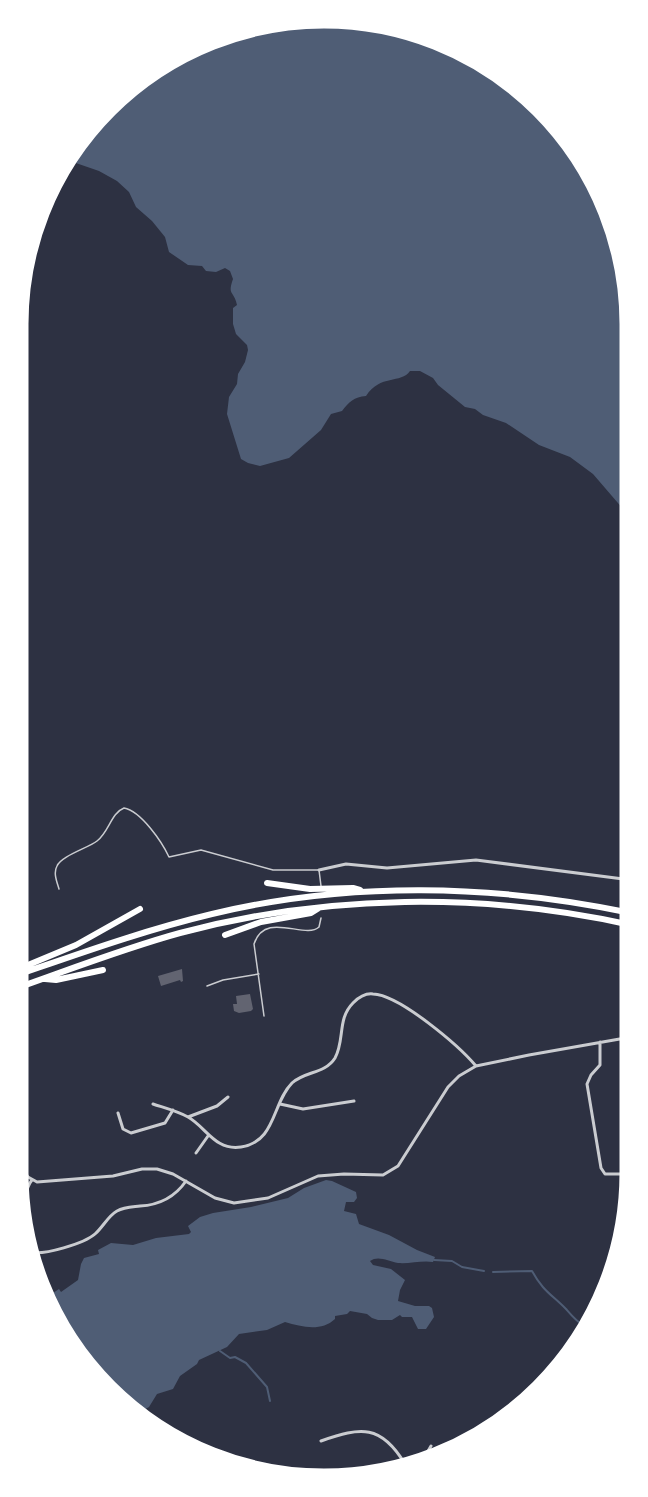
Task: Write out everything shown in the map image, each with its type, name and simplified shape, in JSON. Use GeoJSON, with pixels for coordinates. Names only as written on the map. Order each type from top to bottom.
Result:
{"type":"FeatureCollection","features":[{"type":"Feature","properties":{"kind":"highway"},"geometry":{"type":"LineString","coordinates":[[267,883],[309,889],[352,888],[363,892]]}},
{"type":"Feature","properties":{"kind":"highway"},"geometry":{"type":"LineString","coordinates":[[27,971],[135,934],[212,914],[276,901],[363,892],[470,891],[535,896],[621,911]]}},
{"type":"Feature","properties":{"kind":"highway"},"geometry":{"type":"LineString","coordinates":[[27,984],[180,934],[236,921],[319,908],[392,902],[483,904],[565,913],[621,923]]}},
{"type":"Feature","properties":{"kind":"highway"},"geometry":{"type":"LineString","coordinates":[[225,935],[261,922],[311,913],[319,908]]}},
{"type":"Feature","properties":{"kind":"highway"},"geometry":{"type":"LineString","coordinates":[[27,966],[76,945],[140,909]]}},
{"type":"Feature","properties":{"kind":"highway"},"geometry":{"type":"LineString","coordinates":[[42,979],[56,980],[103,970]]}},
{"type":"Feature","properties":{"kind":"street"},"geometry":{"type":"LineString","coordinates":[[320,870],[353,863],[387,868],[476,860],[621,879]]}},
{"type":"Feature","properties":{"kind":"street"},"geometry":{"type":"LineString","coordinates":[[153,1104],[188,1117],[208,1136],[234,1148],[251,1145],[261,1139],[266,1132],[293,1082],[322,1070],[333,1061],[338,1051],[344,1017],[353,1003],[365,995],[377,994],[422,1019],[476,1066]]}},
{"type":"Feature","properties":{"kind":"street"},"geometry":{"type":"LineString","coordinates":[[27,1174],[32,1180],[50,1182],[155,1169],[173,1174],[214,1198],[234,1203],[268,1198],[319,1176],[344,1174],[380,1176],[390,1173],[402,1161],[448,1087],[459,1076],[476,1066],[621,1039]]}},
{"type":"Feature","properties":{"kind":"street"},"geometry":{"type":"LineString","coordinates":[[600,1042],[600,1065],[587,1084],[599,1160],[605,1174],[621,1174]]}},
{"type":"Feature","properties":{"kind":"street"},"geometry":{"type":"LineString","coordinates":[[188,1117],[212,1108],[228,1097]]}},
{"type":"Feature","properties":{"kind":"street"},"geometry":{"type":"LineString","coordinates":[[280,1104],[303,1109],[354,1101]]}},
{"type":"Feature","properties":{"kind":"street"},"geometry":{"type":"LineString","coordinates":[[118,1113],[123,1129],[131,1133],[165,1123],[173,1110]]}},
{"type":"Feature","properties":{"kind":"street"},"geometry":{"type":"LineString","coordinates":[[196,1153],[208,1136]]}},
{"type":"Feature","properties":{"kind":"street"},"geometry":{"type":"LineString","coordinates":[[28,1187],[32,1180]]}},
{"type":"Feature","properties":{"kind":"street"},"geometry":{"type":"LineString","coordinates":[[38,1252],[85,1240],[96,1233],[111,1215],[120,1209],[150,1206],[162,1202],[178,1191],[186,1181]]}},
{"type":"Feature","properties":{"kind":"street"},"geometry":{"type":"LineString","coordinates":[[321,1441],[345,1432],[363,1430],[384,1438],[402,1460]]}},
{"type":"Feature","properties":{"kind":"street"},"geometry":{"type":"LineString","coordinates":[[428,1451],[431,1446]]}},
{"type":"Feature","properties":{"kind":"lane"},"geometry":{"type":"LineString","coordinates":[[59,889],[56,871],[60,861],[90,846],[102,837],[115,816],[124,808],[130,809],[160,839],[169,857],[201,850],[273,870],[320,870],[321,886]]}},
{"type":"Feature","properties":{"kind":"lane"},"geometry":{"type":"LineString","coordinates":[[264,1016],[254,944],[258,936],[271,928],[280,927],[315,931],[319,927],[321,918]]}},
{"type":"Feature","properties":{"kind":"lane"},"geometry":{"type":"LineString","coordinates":[[207,986],[223,980],[259,974]]}},
{"type":"Feature","properties":{"kind":"water"},"geometry":{"type":"Polygon","coordinates":[[[324,27],[382,33],[438,50],[489,77],[534,114],[560,143],[590,193],[611,247],[618,285],[621,324],[621,507],[593,474],[570,457],[539,445],[506,423],[465,407],[438,385],[433,378],[420,371],[410,371],[406,375],[384,382],[372,389],[366,396],[355,399],[342,411],[331,414],[321,430],[289,458],[260,466],[241,459],[227,414],[229,397],[237,384],[238,374],[245,362],[248,350],[247,345],[236,334],[233,324],[233,308],[237,305],[231,291],[233,279],[230,271],[225,268],[216,272],[206,271],[202,266],[188,265],[169,252],[165,237],[136,207],[129,192],[117,181],[99,171],[75,163],[88,143],[128,101],[143,88],[176,67],[210,50],[247,37],[285,30],[324,27]]]}},
{"type":"Feature","properties":{"kind":"water"},"geometry":{"type":"Polygon","coordinates":[[[326,1180],[356,1192],[357,1198],[354,1202],[346,1202],[344,1211],[356,1214],[359,1224],[389,1235],[435,1257],[433,1262],[398,1263],[380,1258],[370,1261],[373,1265],[391,1269],[405,1280],[398,1301],[432,1308],[434,1317],[426,1329],[418,1329],[412,1317],[400,1315],[392,1320],[378,1320],[367,1314],[350,1311],[347,1314],[335,1316],[335,1319],[324,1326],[305,1327],[285,1322],[267,1330],[239,1334],[227,1347],[199,1360],[180,1376],[173,1389],[157,1394],[149,1407],[143,1409],[114,1383],[88,1354],[67,1322],[53,1293],[59,1289],[61,1292],[78,1280],[84,1258],[99,1254],[98,1250],[111,1243],[133,1245],[156,1238],[189,1234],[191,1232],[188,1226],[200,1217],[288,1198],[304,1188],[326,1180]]]}},
{"type":"Feature","properties":{"kind":"building"},"geometry":{"type":"Polygon","coordinates":[[[182,969],[183,981],[161,986],[158,976],[182,969]]]}},
{"type":"Feature","properties":{"kind":"building"},"geometry":{"type":"Polygon","coordinates":[[[250,994],[253,1009],[239,1013],[234,1011],[233,1004],[237,1004],[236,996],[250,994]]]}},
{"type":"Feature","properties":{"kind":"waterway"},"geometry":{"type":"LineString","coordinates":[[434,1260],[452,1261],[462,1267],[484,1271]]}},
{"type":"Feature","properties":{"kind":"waterway"},"geometry":{"type":"LineString","coordinates":[[493,1272],[532,1271],[544,1288],[580,1323]]}},
{"type":"Feature","properties":{"kind":"waterway"},"geometry":{"type":"LineString","coordinates":[[220,1351],[230,1358],[235,1357],[246,1363],[267,1387],[270,1401]]}}]}
